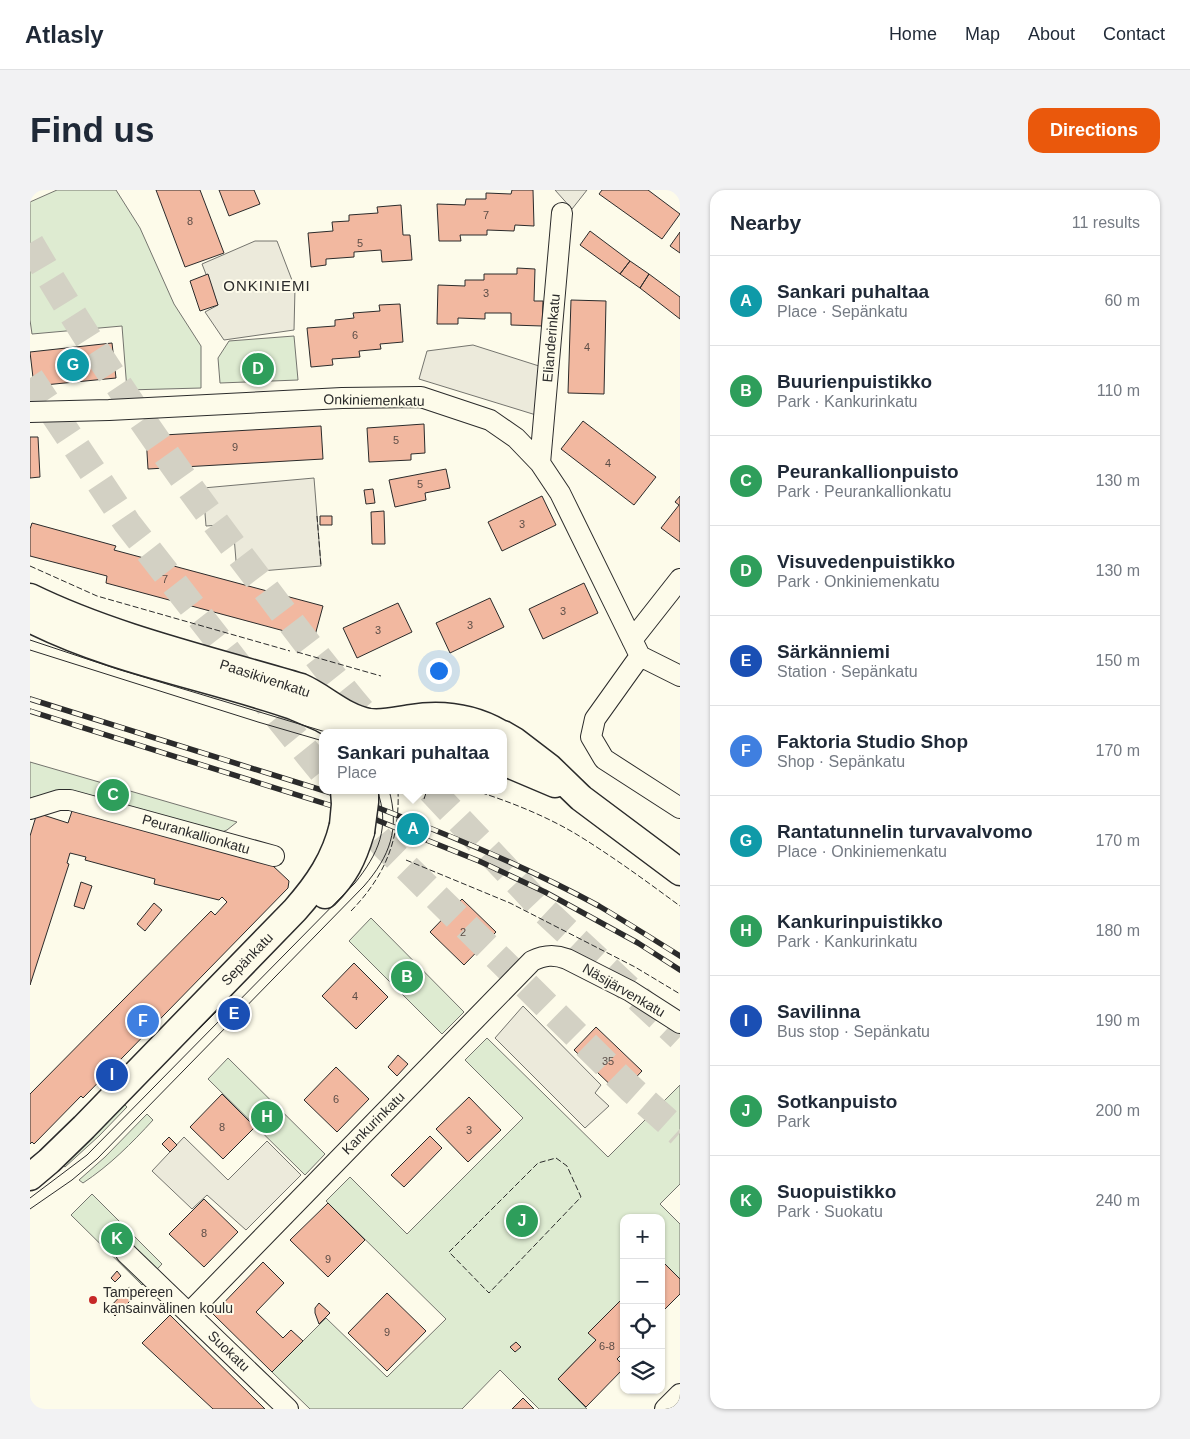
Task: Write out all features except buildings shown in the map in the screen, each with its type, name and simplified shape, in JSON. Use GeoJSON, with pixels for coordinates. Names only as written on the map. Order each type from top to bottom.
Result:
{"type":"FeatureCollection","features":[{"type":"Feature","properties":{"kind":"main road","name":"Paasikivenkatu"},"geometry":{"type":"LineString","coordinates":[[30,597],[99,626],[301,688],[315,706]]}},
{"type":"Feature","properties":{"kind":"main road","name":"Paasikivenkatu"},"geometry":{"type":"LineString","coordinates":[[30,619],[61,633],[116,652],[281,702],[315,706],[358,719],[371,728],[435,715],[471,719],[492,729]]}},
{"type":"Feature","properties":{"kind":"main road"},"geometry":{"type":"LineString","coordinates":[[315,706],[324,729]]}},
{"type":"Feature","properties":{"kind":"main road"},"geometry":{"type":"LineString","coordinates":[[315,706],[346,724],[348,729]]}},
{"type":"Feature","properties":{"kind":"main road","name":"Paasikivenkatu"},"geometry":{"type":"LineString","coordinates":[[507,737],[549,767],[581,798],[680,872]]}},
{"type":"Feature","properties":{"kind":"main road","name":"Paasikivenkatu"},"geometry":{"type":"LineString","coordinates":[[507,764],[544,778],[581,798]]}},
{"type":"Feature","properties":{"kind":"main road","name":"Sepänkatu"},"geometry":{"type":"LineString","coordinates":[[30,1177],[77,1134],[295,910],[325,895],[340,879],[350,865],[352,828],[345,804],[344,794]]}},
{"type":"Feature","properties":{"kind":"main road","name":"Sepänkatu"},"geometry":{"type":"LineString","coordinates":[[352,828],[365,802],[365,794]]}},
{"type":"Feature","properties":{"kind":"street","name":"Elianderinkatu"},"geometry":{"type":"LineString","coordinates":[[540,463],[562,213]]}},
{"type":"Feature","properties":{"kind":"street","name":"Onkiniemenkatu"},"geometry":{"type":"LineString","coordinates":[[30,412],[109,410],[342,398],[421,397],[490,420],[516,438],[540,463],[560,493],[636,648]]}},
{"type":"Feature","properties":{"kind":"street"},"geometry":{"type":"LineString","coordinates":[[680,579],[636,648],[595,718],[591,737],[604,759],[680,808]]}},
{"type":"Feature","properties":{"kind":"street"},"geometry":{"type":"LineString","coordinates":[[636,648],[680,676]]}},
{"type":"Feature","properties":{"kind":"street","name":"Peurankallionkatu"},"geometry":{"type":"LineString","coordinates":[[30,809],[59,800],[70,800],[274,856]]}},
{"type":"Feature","properties":{"kind":"street","name":"Kankurinkatu"},"geometry":{"type":"LineString","coordinates":[[189,1313],[525,966],[545,956],[557,955],[566,959]]}},
{"type":"Feature","properties":{"kind":"street","name":"Näsijärvenkatu"},"geometry":{"type":"LineString","coordinates":[[566,959],[630,991],[680,1024]]}},
{"type":"Feature","properties":{"kind":"street","name":"Suokatu"},"geometry":{"type":"LineString","coordinates":[[126,1253],[288,1409]]}},
{"type":"Feature","properties":{"kind":"street"},"geometry":{"type":"LineString","coordinates":[[665,1409],[680,1394]]}},
{"type":"Feature","properties":{"kind":"green space"},"geometry":{"type":"Polygon","coordinates":[[[57,190],[116,190],[140,228],[174,304],[201,346],[201,388],[127,390],[122,326],[32,334],[30,320],[30,202],[57,190]]]}},
{"type":"Feature","properties":{"kind":"green space"},"geometry":{"type":"Polygon","coordinates":[[[294,336],[298,380],[220,383],[218,358],[229,341],[294,336]]]}},
{"type":"Feature","properties":{"kind":"green space"},"geometry":{"type":"Polygon","coordinates":[[[30,762],[237,822],[222,832],[56,792],[30,798],[30,762]]]}},
{"type":"Feature","properties":{"kind":"green space"},"geometry":{"type":"Polygon","coordinates":[[[371,918],[464,1012],[442,1034],[349,941],[371,918]]]}},
{"type":"Feature","properties":{"kind":"green space"},"geometry":{"type":"Polygon","coordinates":[[[487,1038],[608,1157],[680,1085],[680,1184],[660,1204],[680,1224],[680,1279],[665,1264],[665,1214],[620,1214],[620,1301],[589,1332],[596,1340],[558,1379],[587,1409],[539,1409],[500,1370],[462,1409],[310,1409],[272,1372],[326,1318],[387,1377],[446,1319],[326,1201],[350,1177],[407,1234],[523,1118],[465,1060],[487,1038]]]}},
{"type":"Feature","properties":{"kind":"green space"},"geometry":{"type":"Polygon","coordinates":[[[228,1058],[325,1154],[305,1175],[208,1079],[228,1058]]]}},
{"type":"Feature","properties":{"kind":"green space"},"geometry":{"type":"Polygon","coordinates":[[[122,1102],[127,1107],[99,1136],[65,1167],[61,1164],[122,1102]]]}},
{"type":"Feature","properties":{"kind":"green space"},"geometry":{"type":"Polygon","coordinates":[[[147,1114],[153,1120],[128,1146],[111,1162],[83,1183],[79,1180],[105,1157],[147,1114]]]}},
{"type":"Feature","properties":{"kind":"green space"},"geometry":{"type":"Polygon","coordinates":[[[92,1194],[162,1264],[142,1285],[71,1215],[92,1194]]]}},
{"type":"Feature","properties":{"kind":"shaded area"},"geometry":{"type":"Polygon","coordinates":[[[555,190],[587,190],[572,209],[555,190]]]}},
{"type":"Feature","properties":{"kind":"shaded area"},"geometry":{"type":"Polygon","coordinates":[[[255,241],[277,241],[295,288],[294,330],[224,340],[205,312],[218,305],[202,264],[255,241]]]}},
{"type":"Feature","properties":{"kind":"shaded area"},"geometry":{"type":"Polygon","coordinates":[[[473,345],[539,366],[536,415],[419,379],[427,351],[473,345]]]}},
{"type":"Feature","properties":{"kind":"shaded area"},"geometry":{"type":"Polygon","coordinates":[[[314,478],[321,566],[237,573],[233,524],[206,526],[203,488],[314,478]]]}},
{"type":"Feature","properties":{"kind":"shaded area"},"geometry":{"type":"Polygon","coordinates":[[[523,1006],[601,1085],[595,1093],[609,1106],[585,1128],[495,1038],[523,1006]]]}},
{"type":"Feature","properties":{"kind":"shaded area"},"geometry":{"type":"Polygon","coordinates":[[[184,1137],[228,1180],[267,1141],[301,1175],[246,1230],[207,1195],[192,1209],[152,1171],[184,1137]]]}},
{"type":"Feature","properties":{"kind":"tunnel"},"geometry":{"type":"LineString","coordinates":[[30,243],[109,371],[166,454],[300,635],[377,729]]}},
{"type":"Feature","properties":{"kind":"tunnel"},"geometry":{"type":"LineString","coordinates":[[30,378],[127,523],[319,767]]}},
{"type":"Feature","properties":{"kind":"tunnel"},"geometry":{"type":"LineString","coordinates":[[435,794],[546,912],[680,1037]]}},
{"type":"Feature","properties":{"kind":"tunnel"},"geometry":{"type":"LineString","coordinates":[[351,805],[385,846],[631,1089],[680,1133]]}},
{"type":"Feature","properties":{"kind":"tram line"},"geometry":{"type":"LineString","coordinates":[[30,640],[117,669],[319,730]]}},
{"type":"Feature","properties":{"kind":"tram line"},"geometry":{"type":"LineString","coordinates":[[30,650],[319,740]]}},
{"type":"Feature","properties":{"kind":"tram line"},"geometry":{"type":"LineString","coordinates":[[30,1198],[87,1155],[355,883],[376,851],[380,840],[383,816],[378,794]]}},
{"type":"Feature","properties":{"kind":"tram line"},"geometry":{"type":"LineString","coordinates":[[30,1209],[72,1180],[97,1159],[364,886],[380,864],[390,841],[393,830],[393,817],[390,794]]}},
{"type":"Feature","properties":{"kind":"railway"},"geometry":{"type":"LineString","coordinates":[[30,699],[319,789]]}},
{"type":"Feature","properties":{"kind":"railway"},"geometry":{"type":"LineString","coordinates":[[30,711],[374,819],[479,861],[545,892],[638,943],[680,970]]}},
{"type":"Feature","properties":{"kind":"railway"},"geometry":{"type":"LineString","coordinates":[[334,794],[404,818],[544,878],[599,906],[680,956]]}},
{"type":"Feature","properties":{"kind":"fence"},"geometry":{"type":"LineString","coordinates":[[317,516],[321,566]]}},
{"type":"Feature","properties":{"kind":"fence"},"geometry":{"type":"LineString","coordinates":[[30,566],[97,596],[290,651]]}},
{"type":"Feature","properties":{"kind":"fence"},"geometry":{"type":"LineString","coordinates":[[297,652],[381,676]]}},
{"type":"Feature","properties":{"kind":"fence"},"geometry":{"type":"LineString","coordinates":[[351,911],[373,884],[388,856],[396,825],[398,794]]}},
{"type":"Feature","properties":{"kind":"fence"},"geometry":{"type":"LineString","coordinates":[[424,799],[426,794]]}},
{"type":"Feature","properties":{"kind":"fence"},"geometry":{"type":"LineString","coordinates":[[485,794],[526,809],[564,827],[616,860],[680,906]]}},
{"type":"Feature","properties":{"kind":"fence"},"geometry":{"type":"LineString","coordinates":[[406,860],[510,903],[635,967],[680,994]]}},
{"type":"Feature","properties":{"kind":"fence"},"geometry":{"type":"LineString","coordinates":[[556,1158],[567,1166],[581,1197],[489,1293],[449,1252],[538,1163],[556,1158]]}},
{"type":"Feature","properties":{"kind":"place","name":"Rantatunnelin turvavalvomo"},"geometry":{"type":"Point","coordinates":[73,365]}},
{"type":"Feature","properties":{"kind":"place","name":"Visuvedenpuistikko"},"geometry":{"type":"Point","coordinates":[258,369]}},
{"type":"Feature","properties":{"kind":"place","name":"Peurankallionpuisto"},"geometry":{"type":"Point","coordinates":[113,795]}},
{"type":"Feature","properties":{"kind":"place","name":"Sankari puhaltaa"},"geometry":{"type":"Point","coordinates":[413,829]}},
{"type":"Feature","properties":{"kind":"place","name":"Buurienpuistikko"},"geometry":{"type":"Point","coordinates":[407,977]}},
{"type":"Feature","properties":{"kind":"place","name":"Särkänniemi"},"geometry":{"type":"Point","coordinates":[234,1014]}},
{"type":"Feature","properties":{"kind":"place","name":"Faktoria Studio Shop"},"geometry":{"type":"Point","coordinates":[143,1021]}},
{"type":"Feature","properties":{"kind":"place","name":"Savilinna"},"geometry":{"type":"Point","coordinates":[112,1075]}},
{"type":"Feature","properties":{"kind":"place","name":"Kankurinpuistikko"},"geometry":{"type":"Point","coordinates":[267,1117]}},
{"type":"Feature","properties":{"kind":"place","name":"Sotkanpuisto"},"geometry":{"type":"Point","coordinates":[522,1221]}},
{"type":"Feature","properties":{"kind":"place","name":"Suopuistikko"},"geometry":{"type":"Point","coordinates":[117,1239]}},
{"type":"Feature","properties":{"kind":"place","name":"Tampereen kansainvälinen koulu"},"geometry":{"type":"Point","coordinates":[93,1300]}},
{"type":"Feature","properties":{"kind":"district","name":"ONKINIEMI"},"geometry":{"type":"Point","coordinates":[267,285]}}]}
